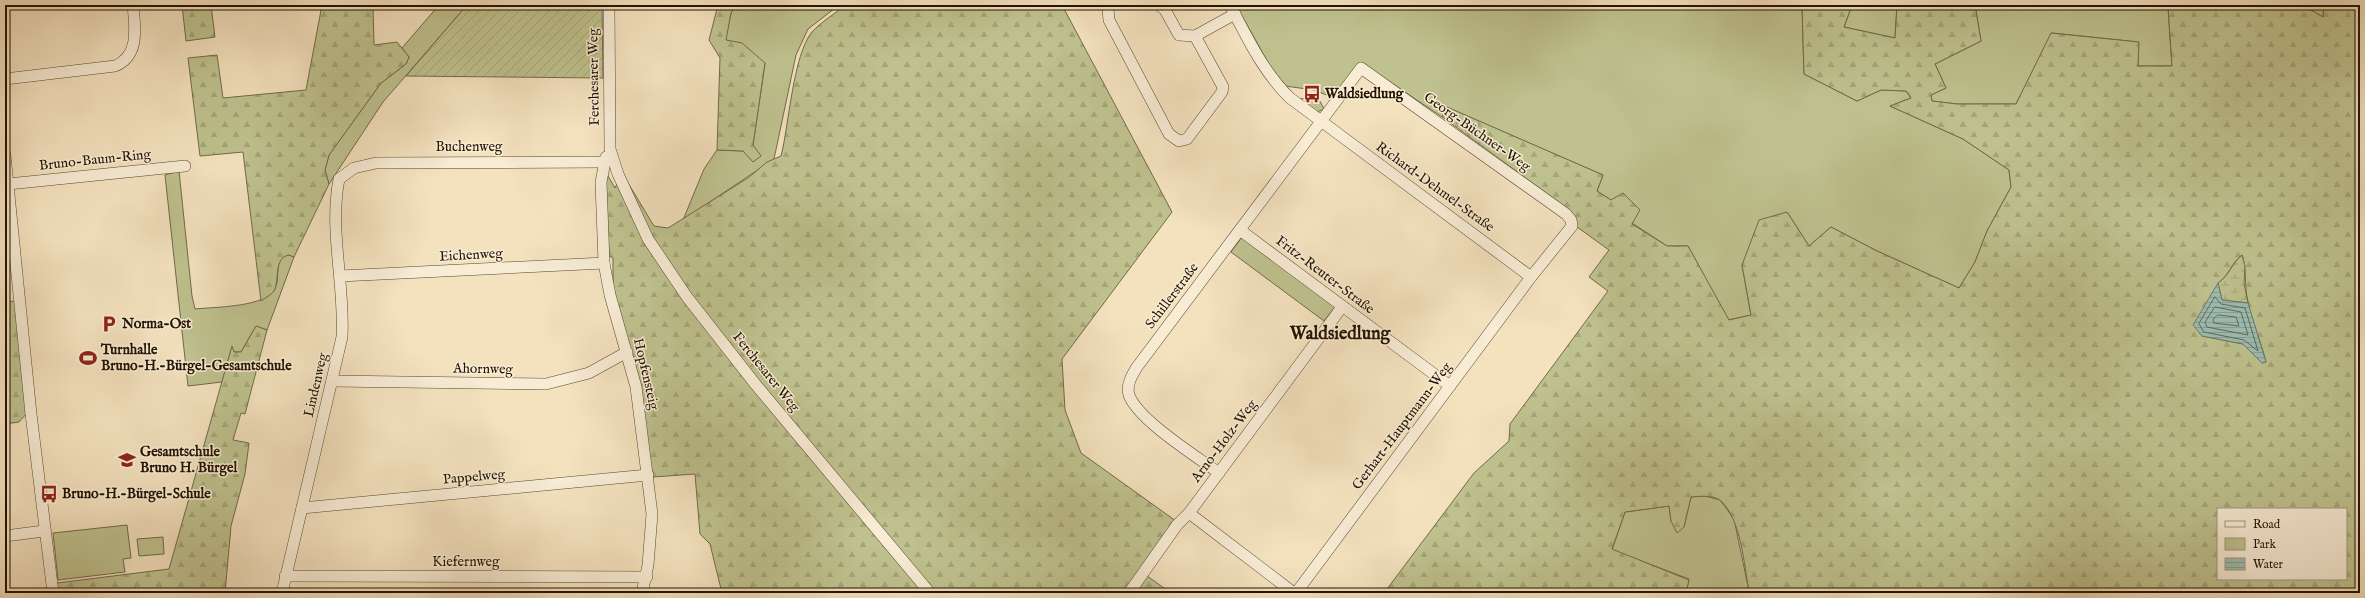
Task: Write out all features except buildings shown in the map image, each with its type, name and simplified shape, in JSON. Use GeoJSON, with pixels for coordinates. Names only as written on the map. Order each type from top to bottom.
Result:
{"type":"FeatureCollection","features":[{"type":"Feature","properties":{"kind":"street"},"geometry":{"type":"LineString","coordinates":[[5,79],[115,66],[123,63],[132,52],[134,42],[133,5]]}},
{"type":"Feature","properties":{"kind":"street","name":"Ferchesarer Weg"},"geometry":{"type":"LineString","coordinates":[[609,5],[610,149],[618,174],[648,239],[687,297],[761,390],[930,593]]}},
{"type":"Feature","properties":{"kind":"street"},"geometry":{"type":"LineString","coordinates":[[1111,5],[1108,9],[1109,20],[1169,134],[1179,141],[1187,139],[1222,92],[1223,87],[1195,36]]}},
{"type":"Feature","properties":{"kind":"street"},"geometry":{"type":"LineString","coordinates":[[1159,5],[1165,10],[1179,35],[1195,36],[1232,9]]}},
{"type":"Feature","properties":{"kind":"street","name":"Richard-Dehmel-Straße"},"geometry":{"type":"LineString","coordinates":[[1232,9],[1265,67],[1280,88],[1320,122],[1531,277]]}},
{"type":"Feature","properties":{"kind":"street","name":"Georg-Büchner-Weg"},"geometry":{"type":"LineString","coordinates":[[1320,122],[1361,68],[1566,214],[1571,220],[1572,226],[1531,277]]}},
{"type":"Feature","properties":{"kind":"street","name":"Schillerstraße"},"geometry":{"type":"LineString","coordinates":[[1218,473],[1146,418],[1135,406],[1129,394],[1129,381],[1320,122]]}},
{"type":"Feature","properties":{"kind":"street","name":"Ferchesarer Weg"},"geometry":{"type":"LineString","coordinates":[[604,162],[610,149]]}},
{"type":"Feature","properties":{"kind":"street"},"geometry":{"type":"LineString","coordinates":[[5,155],[44,531],[52,593]]}},
{"type":"Feature","properties":{"kind":"street","name":"Buchenweg"},"geometry":{"type":"LineString","coordinates":[[338,179],[354,168],[376,163],[604,162]]}},
{"type":"Feature","properties":{"kind":"street","name":"Hopfensteig"},"geometry":{"type":"LineString","coordinates":[[604,162],[601,182],[604,263],[610,295],[638,396],[652,514],[647,577],[642,593]]}},
{"type":"Feature","properties":{"kind":"street","name":"Bruno-Baum-Ring"},"geometry":{"type":"LineString","coordinates":[[8,184],[185,166]]}},
{"type":"Feature","properties":{"kind":"street","name":"Lindenweg"},"geometry":{"type":"LineString","coordinates":[[282,593],[342,337],[336,221],[338,179]]}},
{"type":"Feature","properties":{"kind":"street","name":"Fritz-Reuter-Straße"},"geometry":{"type":"LineString","coordinates":[[1240,230],[1450,386]]}},
{"type":"Feature","properties":{"kind":"street","name":"Eichenweg"},"geometry":{"type":"LineString","coordinates":[[340,276],[604,263]]}},
{"type":"Feature","properties":{"kind":"street","name":"Gerhart-Hauptmann-Weg"},"geometry":{"type":"LineString","coordinates":[[1295,593],[1531,277]]}},
{"type":"Feature","properties":{"kind":"street","name":"Arno-Holz-Weg"},"geometry":{"type":"LineString","coordinates":[[1129,593],[1177,525],[1189,513],[1342,307]]}},
{"type":"Feature","properties":{"kind":"street","name":"Ahornweg"},"geometry":{"type":"LineString","coordinates":[[332,381],[546,384],[589,373],[627,352]]}},
{"type":"Feature","properties":{"kind":"street","name":"Pappelweg"},"geometry":{"type":"LineString","coordinates":[[302,508],[648,475]]}},
{"type":"Feature","properties":{"kind":"street"},"geometry":{"type":"LineString","coordinates":[[1189,513],[1295,593]]}},
{"type":"Feature","properties":{"kind":"street"},"geometry":{"type":"LineString","coordinates":[[5,536],[44,531]]}},
{"type":"Feature","properties":{"kind":"street","name":"Kiefernweg"},"geometry":{"type":"LineString","coordinates":[[285,576],[647,577]]}},
{"type":"Feature","properties":{"kind":"green space"},"geometry":{"type":"Polygon","coordinates":[[[182,5],[211,5],[215,37],[186,41],[182,5]]]}},
{"type":"Feature","properties":{"kind":"green space"},"geometry":{"type":"Polygon","coordinates":[[[322,5],[373,5],[374,45],[397,42],[409,57],[406,64],[381,83],[329,155],[325,170],[329,184],[294,257],[289,255],[281,260],[274,291],[261,301],[243,152],[200,156],[188,58],[217,55],[223,98],[306,90],[322,5]]]}},
{"type":"Feature","properties":{"kind":"green space"},"geometry":{"type":"Polygon","coordinates":[[[439,5],[467,5],[383,102],[329,184],[325,170],[329,155],[381,83],[406,64],[409,57],[402,48],[439,5]]]}},
{"type":"Feature","properties":{"kind":"green space"},"geometry":{"type":"Polygon","coordinates":[[[467,5],[602,5],[603,78],[406,76],[467,5]]]}},
{"type":"Feature","properties":{"kind":"green space"},"geometry":{"type":"Polygon","coordinates":[[[718,5],[736,5],[731,13],[726,40],[742,43],[765,63],[753,145],[761,156],[753,162],[743,151],[717,150],[720,58],[709,40],[718,5]]]}},
{"type":"Feature","properties":{"kind":"green space"},"geometry":{"type":"Polygon","coordinates":[[[736,5],[839,5],[808,29],[796,55],[774,159],[683,220],[704,169],[717,150],[743,151],[753,145],[765,63],[725,40],[731,13],[736,5]]]}},
{"type":"Feature","properties":{"kind":"green space"},"geometry":{"type":"Polygon","coordinates":[[[845,5],[1062,5],[1172,212],[1062,359],[1065,410],[1081,453],[1176,521],[1140,571],[1171,593],[722,593],[710,544],[700,534],[695,474],[653,477],[613,293],[613,258],[609,256],[605,171],[615,188],[622,173],[654,226],[668,228],[748,178],[767,162],[781,156],[792,91],[800,57],[812,32],[845,5]]]}},
{"type":"Feature","properties":{"kind":"green space"},"geometry":{"type":"Polygon","coordinates":[[[1236,5],[1802,5],[1804,74],[1857,101],[1881,90],[1906,91],[1911,98],[1890,106],[1963,139],[2009,170],[2011,187],[1987,231],[1975,262],[1959,288],[1877,251],[1831,227],[1809,246],[1787,212],[1742,265],[1751,315],[1728,320],[1688,246],[1667,246],[1632,223],[1611,200],[1597,191],[1603,175],[1446,107],[1442,117],[1365,65],[1334,98],[1314,90],[1285,86],[1270,66],[1236,5]]]}},
{"type":"Feature","properties":{"kind":"green space"},"geometry":{"type":"Polygon","coordinates":[[[1802,5],[1852,5],[1844,27],[1895,38],[1897,5],[1975,5],[1981,41],[1935,64],[1946,88],[1931,95],[1932,101],[1957,104],[2016,104],[2051,33],[2139,42],[2138,66],[2172,66],[2168,7],[2302,5],[2323,17],[2324,5],[2360,5],[2360,593],[1745,593],[1749,591],[1741,543],[1733,519],[1728,509],[1721,501],[1715,498],[1703,496],[1691,497],[1684,527],[1677,533],[1671,521],[1669,506],[1625,512],[1612,549],[1689,580],[1686,593],[1384,593],[1474,473],[1509,441],[1510,424],[1608,291],[1589,277],[1609,250],[1577,227],[1571,211],[1442,117],[1447,107],[1603,175],[1597,191],[1611,200],[1623,193],[1640,210],[1632,224],[1667,246],[1688,246],[1729,320],[1751,315],[1742,265],[1759,220],[1787,212],[1809,246],[1831,227],[1877,251],[1959,288],[1975,262],[1987,231],[2011,187],[2009,170],[1963,139],[1890,106],[1911,98],[1906,91],[1881,90],[1857,101],[1804,74],[1802,5]],[[2242,255],[2238,258],[2225,277],[2218,283],[2202,336],[2243,344],[2262,363],[2266,362],[2248,302],[2242,255]]]}},
{"type":"Feature","properties":{"kind":"green space"},"geometry":{"type":"Polygon","coordinates":[[[1852,5],[1897,5],[1895,38],[1844,27],[1852,5]]]}},
{"type":"Feature","properties":{"kind":"green space"},"geometry":{"type":"Polygon","coordinates":[[[1975,5],[2191,5],[2168,7],[2172,66],[2138,66],[2138,42],[2052,33],[2016,104],[1957,104],[1932,101],[1931,95],[1946,88],[1935,64],[1981,41],[1975,5]]]}},
{"type":"Feature","properties":{"kind":"green space"},"geometry":{"type":"Polygon","coordinates":[[[2302,5],[2324,5],[2323,17],[2302,5]]]}},
{"type":"Feature","properties":{"kind":"green space"},"geometry":{"type":"Polygon","coordinates":[[[1307,98],[1320,101],[1324,109],[1317,112],[1300,99],[1307,98]]]}},
{"type":"Feature","properties":{"kind":"green space"},"geometry":{"type":"Polygon","coordinates":[[[179,171],[192,296],[195,309],[236,306],[265,298],[275,289],[280,260],[289,255],[294,257],[267,330],[256,326],[241,352],[234,352],[232,347],[222,382],[188,386],[165,175],[179,171]]]}},
{"type":"Feature","properties":{"kind":"green space"},"geometry":{"type":"Polygon","coordinates":[[[1242,237],[1335,307],[1324,321],[1231,252],[1242,237]]]}},
{"type":"Feature","properties":{"kind":"green space"},"geometry":{"type":"Polygon","coordinates":[[[2242,255],[2245,266],[2244,283],[2248,303],[2222,300],[2218,283],[2225,277],[2242,255]]]}},
{"type":"Feature","properties":{"kind":"green space"},"geometry":{"type":"Polygon","coordinates":[[[15,301],[27,413],[19,422],[5,424],[5,302],[15,301]]]}},
{"type":"Feature","properties":{"kind":"green space"},"geometry":{"type":"Polygon","coordinates":[[[256,326],[267,330],[245,414],[241,413],[233,440],[249,443],[245,474],[231,526],[225,593],[151,593],[150,589],[131,593],[58,593],[57,583],[169,569],[232,346],[234,352],[241,352],[256,326]]]}},
{"type":"Feature","properties":{"kind":"green space"},"geometry":{"type":"Polygon","coordinates":[[[1705,496],[1720,500],[1734,519],[1749,591],[1686,593],[1689,579],[1612,550],[1625,512],[1669,506],[1671,521],[1684,527],[1691,497],[1705,496]]]}},
{"type":"Feature","properties":{"kind":"green space"},"geometry":{"type":"Polygon","coordinates":[[[127,525],[131,558],[123,559],[125,572],[58,580],[53,533],[127,525]]]}},
{"type":"Feature","properties":{"kind":"green space"},"geometry":{"type":"Polygon","coordinates":[[[163,537],[164,554],[139,556],[137,539],[163,537]]]}},
{"type":"Feature","properties":{"kind":"water"},"geometry":{"type":"Polygon","coordinates":[[[2218,283],[2222,300],[2248,303],[2266,362],[2262,363],[2243,344],[2202,336],[2193,325],[2218,283]]]}},
{"type":"Feature","properties":{"kind":"place","name":"Waldsiedlung"},"geometry":{"type":"Point","coordinates":[1312,94]}},
{"type":"Feature","properties":{"kind":"place","name":"Norma-Ost"},"geometry":{"type":"Point","coordinates":[109,324]}},
{"type":"Feature","properties":{"kind":"place","name":"Turnhalle Bruno-H.-Bürgel-Gesamtschule"},"geometry":{"type":"Point","coordinates":[88,358]}},
{"type":"Feature","properties":{"kind":"place","name":"Gesamtschule Bruno H. Bürgel"},"geometry":{"type":"Point","coordinates":[127,460]}},
{"type":"Feature","properties":{"kind":"place","name":"Bruno-H.-Bürgel-Schule"},"geometry":{"type":"Point","coordinates":[49,494]}},
{"type":"Feature","properties":{"kind":"district","name":"Waldsiedlung"},"geometry":{"type":"Point","coordinates":[1340,334]}}]}
